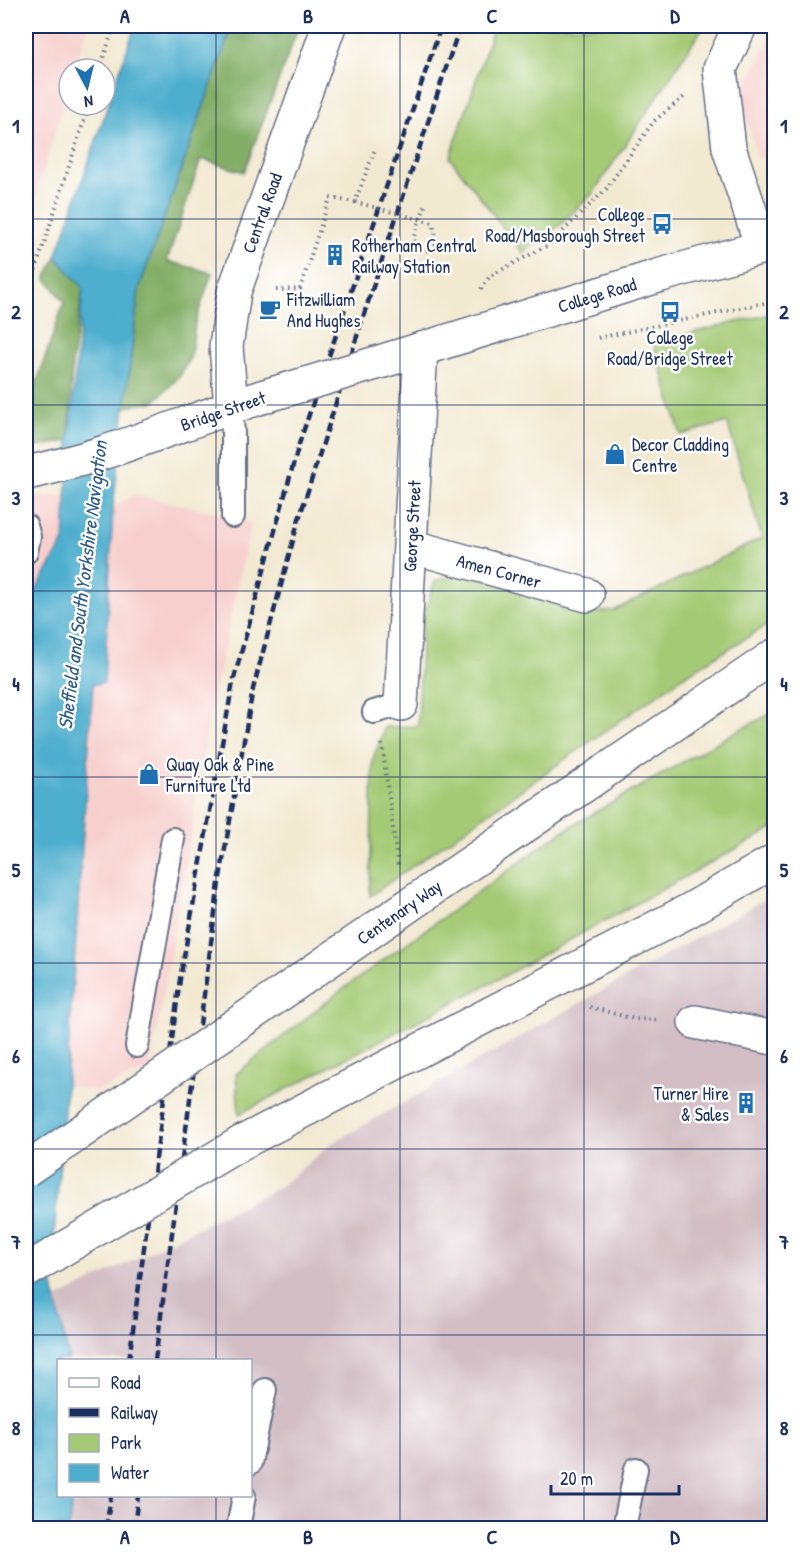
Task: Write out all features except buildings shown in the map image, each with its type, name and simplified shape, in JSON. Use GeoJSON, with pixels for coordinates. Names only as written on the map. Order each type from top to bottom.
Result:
{"type":"FeatureCollection","features":[{"type":"Feature","properties":{"kind":"street","name":"Central Road"},"geometry":{"type":"LineString","coordinates":[[231,407],[226,346],[234,292],[329,26]]}},
{"type":"Feature","properties":{"kind":"street"},"geometry":{"type":"LineString","coordinates":[[740,26],[720,69],[729,148],[768,246]]}},
{"type":"Feature","properties":{"kind":"street","name":"College Road"},"geometry":{"type":"LineString","coordinates":[[434,345],[768,246]]}},
{"type":"Feature","properties":{"kind":"street","name":"Bridge Street"},"geometry":{"type":"LineString","coordinates":[[33,472],[143,441],[231,407],[434,345]]}},
{"type":"Feature","properties":{"kind":"street","name":"George Street"},"geometry":{"type":"LineString","coordinates":[[388,708],[411,546],[434,345]]}},
{"type":"Feature","properties":{"kind":"street","name":"Amen Corner"},"geometry":{"type":"LineString","coordinates":[[411,546],[587,595]]}},
{"type":"Feature","properties":{"kind":"street","name":"Centenary Way"},"geometry":{"type":"LineString","coordinates":[[26,1170],[774,656]]}},
{"type":"Feature","properties":{"kind":"street"},"geometry":{"type":"LineString","coordinates":[[26,1271],[241,1143],[678,916],[774,861]]}},
{"type":"Feature","properties":{"kind":"street"},"geometry":{"type":"LineString","coordinates":[[695,1022],[774,1038]]}},
{"type":"Feature","properties":{"kind":"lane"},"geometry":{"type":"LineString","coordinates":[[231,407],[233,516]]}},
{"type":"Feature","properties":{"kind":"lane"},"geometry":{"type":"LineString","coordinates":[[26,526],[28,537],[26,552]]}},
{"type":"Feature","properties":{"kind":"lane"},"geometry":{"type":"LineString","coordinates":[[137,1047],[173,839]]}},
{"type":"Feature","properties":{"kind":"lane"},"geometry":{"type":"LineString","coordinates":[[252,1453],[265,1390]]}},
{"type":"Feature","properties":{"kind":"lane"},"geometry":{"type":"LineString","coordinates":[[624,1528],[636,1469]]}},
{"type":"Feature","properties":{"kind":"lane"},"geometry":{"type":"LineString","coordinates":[[238,1528],[244,1497]]}},
{"type":"Feature","properties":{"kind":"path"},"geometry":{"type":"LineString","coordinates":[[104,57],[114,26]]}},
{"type":"Feature","properties":{"kind":"path"},"geometry":{"type":"LineString","coordinates":[[434,345],[490,276],[550,244],[606,189],[654,121],[720,69]]}},
{"type":"Feature","properties":{"kind":"path"},"geometry":{"type":"LineString","coordinates":[[26,299],[85,117]]}},
{"type":"Feature","properties":{"kind":"path"},"geometry":{"type":"LineString","coordinates":[[354,202],[375,149]]}},
{"type":"Feature","properties":{"kind":"path"},"geometry":{"type":"LineString","coordinates":[[234,292],[300,289],[330,198],[354,202],[433,223],[437,242],[433,250],[422,251],[413,239],[424,206]]}},
{"type":"Feature","properties":{"kind":"path"},"geometry":{"type":"LineString","coordinates":[[388,708],[380,728],[399,875]]}},
{"type":"Feature","properties":{"kind":"path"},"geometry":{"type":"LineString","coordinates":[[579,1004],[634,1019],[695,1022]]}},
{"type":"Feature","properties":{"kind":"shaded area"},"geometry":{"type":"Polygon","coordinates":[[[26,26],[88,26],[78,57],[57,57],[57,117],[60,117],[26,227],[26,26]]]}},
{"type":"Feature","properties":{"kind":"shaded area"},"geometry":{"type":"Polygon","coordinates":[[[774,27],[774,157],[758,159],[741,96],[774,27]]]}},
{"type":"Feature","properties":{"kind":"shaded area"},"geometry":{"type":"Polygon","coordinates":[[[66,495],[64,541],[26,608],[26,498],[66,495]]]}},
{"type":"Feature","properties":{"kind":"shaded area"},"geometry":{"type":"Polygon","coordinates":[[[135,495],[233,516],[251,523],[209,717],[150,1069],[96,1091],[66,1086],[93,683],[104,683],[113,507],[135,495]]]}},
{"type":"Feature","properties":{"kind":"shaded area"},"geometry":{"type":"Polygon","coordinates":[[[774,894],[774,1528],[26,1528],[26,1314],[281,1186],[332,1143],[774,894]]]}},
{"type":"Feature","properties":{"kind":"green space"},"geometry":{"type":"Polygon","coordinates":[[[232,26],[299,26],[244,172],[201,159],[167,261],[212,273],[195,323],[191,356],[180,376],[154,402],[125,407],[139,289],[232,26]]]}},
{"type":"Feature","properties":{"kind":"green space"},"geometry":{"type":"Polygon","coordinates":[[[494,26],[704,26],[594,192],[560,225],[523,253],[450,158],[494,26]]]}},
{"type":"Feature","properties":{"kind":"green space"},"geometry":{"type":"Polygon","coordinates":[[[56,257],[83,288],[72,363],[69,441],[26,449],[26,414],[64,302],[46,278],[56,257]]]}},
{"type":"Feature","properties":{"kind":"green space"},"geometry":{"type":"Polygon","coordinates":[[[774,313],[774,621],[687,674],[370,896],[373,759],[385,727],[418,726],[422,620],[435,581],[463,572],[579,613],[613,611],[762,538],[727,422],[681,435],[653,342],[774,313]]]}},
{"type":"Feature","properties":{"kind":"green space"},"geometry":{"type":"Polygon","coordinates":[[[774,712],[774,828],[506,975],[239,1114],[236,1074],[336,994],[563,831],[733,733],[774,712]]]}},
{"type":"Feature","properties":{"kind":"water","name":"Sheffield and South Yorkshire Navigation"},"geometry":{"type":"Polygon","coordinates":[[[135,26],[232,26],[139,289],[113,507],[104,683],[93,684],[51,1276],[69,1359],[57,1359],[57,1497],[72,1497],[69,1528],[26,1528],[26,608],[64,541],[69,441],[83,288],[56,257],[104,117],[117,117],[117,79],[135,26]]]}},
{"type":"Feature","properties":{"kind":"railway"},"geometry":{"type":"LineString","coordinates":[[129,1359],[180,979],[233,682],[299,444],[441,26]]}},
{"type":"Feature","properties":{"kind":"railway"},"geometry":{"type":"LineString","coordinates":[[155,1359],[219,883],[253,689],[298,522],[366,308],[460,26]]}},
{"type":"Feature","properties":{"kind":"railway"},"geometry":{"type":"LineString","coordinates":[[106,1528],[111,1497]]}},
{"type":"Feature","properties":{"kind":"railway"},"geometry":{"type":"LineString","coordinates":[[134,1528],[138,1497]]}},
{"type":"Feature","properties":{"kind":"place","name":"College Road/Masborough Street"},"geometry":{"type":"Point","coordinates":[662,224]}},
{"type":"Feature","properties":{"kind":"place","name":"Rotherham Central Railway Station"},"geometry":{"type":"Point","coordinates":[335,255]}},
{"type":"Feature","properties":{"kind":"place","name":"Fitzwilliam And Hughes"},"geometry":{"type":"Point","coordinates":[270,309]}},
{"type":"Feature","properties":{"kind":"place","name":"College Road/Bridge Street"},"geometry":{"type":"Point","coordinates":[670,312]}},
{"type":"Feature","properties":{"kind":"place","name":"Decor Cladding Centre"},"geometry":{"type":"Point","coordinates":[615,454]}},
{"type":"Feature","properties":{"kind":"place","name":"Quay Oak & Pine Furniture Ltd"},"geometry":{"type":"Point","coordinates":[149,774]}},
{"type":"Feature","properties":{"kind":"place","name":"Turner Hire & Sales"},"geometry":{"type":"Point","coordinates":[746,1103]}}]}
